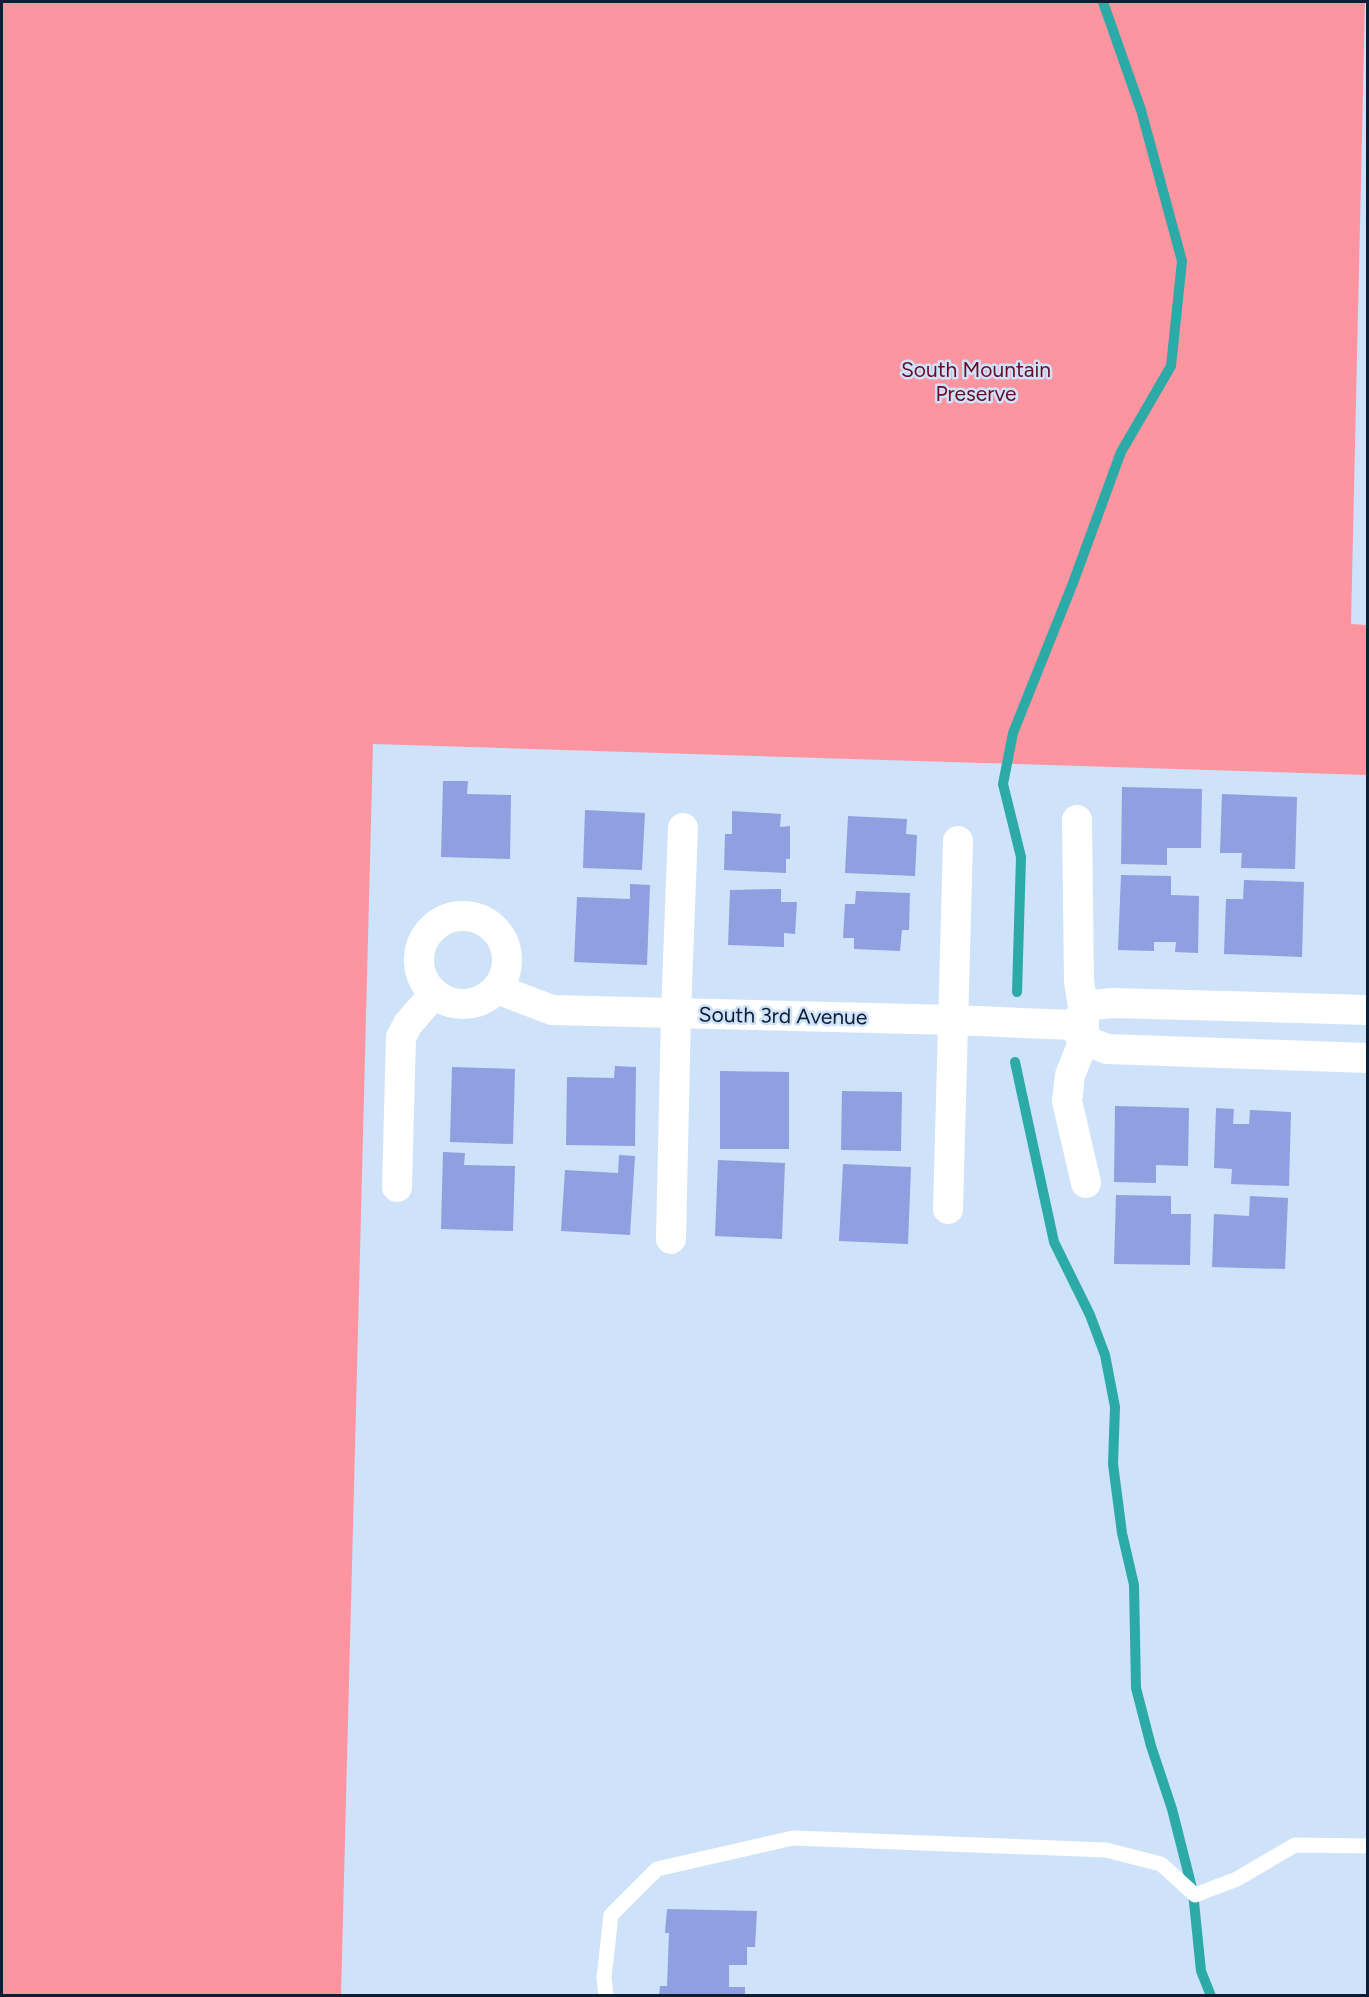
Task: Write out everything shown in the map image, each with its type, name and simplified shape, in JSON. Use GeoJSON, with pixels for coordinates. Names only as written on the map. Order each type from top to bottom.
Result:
{"type":"FeatureCollection","features":[{"type":"Feature","properties":{"kind":"street"},"geometry":{"type":"LineString","coordinates":[[1077,820],[1080,1026],[1067,1101],[1086,1183]]}},
{"type":"Feature","properties":{"kind":"street"},"geometry":{"type":"LineString","coordinates":[[671,1239],[683,828]]}},
{"type":"Feature","properties":{"kind":"street"},"geometry":{"type":"LineString","coordinates":[[948,1209],[958,841]]}},
{"type":"Feature","properties":{"kind":"street"},"geometry":{"type":"LineString","coordinates":[[460,915],[478,917],[492,926],[503,940],[508,957],[505,974],[497,989],[483,1000],[466,1005],[449,1002],[434,994],[423,980],[418,963],[421,945],[430,930],[444,920],[460,915]]}},
{"type":"Feature","properties":{"kind":"street","name":"South 3rd Avenue"},"geometry":{"type":"LineString","coordinates":[[497,989],[552,1010],[953,1020],[1080,1026],[1107,1049],[1368,1058]]}},
{"type":"Feature","properties":{"kind":"street"},"geometry":{"type":"LineString","coordinates":[[397,1187],[401,1037],[408,1024],[434,994]]}},
{"type":"Feature","properties":{"kind":"street","name":"South 3rd Avenue"},"geometry":{"type":"LineString","coordinates":[[1080,1026],[1093,1005],[1113,1003],[1368,1010]]}},
{"type":"Feature","properties":{"kind":"lane"},"geometry":{"type":"LineString","coordinates":[[606,1995],[604,1978],[611,1916],[657,1869],[793,1838],[1106,1850],[1161,1864],[1195,1895],[1237,1879],[1295,1845],[1368,1846]]}},
{"type":"Feature","properties":{"kind":"green space","name":"South Mountain Preserve"},"geometry":{"type":"Polygon","coordinates":[[[2,2],[1365,2],[1351,624],[1367,625],[1367,775],[373,744],[341,1995],[2,1995],[2,2]]]}},
{"type":"Feature","properties":{"kind":"building"},"geometry":{"type":"Polygon","coordinates":[[[443,781],[468,781],[467,794],[511,795],[510,859],[441,857],[443,781]]]}},
{"type":"Feature","properties":{"kind":"building"},"geometry":{"type":"Polygon","coordinates":[[[1122,787],[1202,789],[1201,848],[1167,848],[1167,865],[1121,864],[1122,787]]]}},
{"type":"Feature","properties":{"kind":"building"},"geometry":{"type":"Polygon","coordinates":[[[1222,794],[1297,797],[1295,869],[1241,868],[1242,853],[1220,853],[1222,794]]]}},
{"type":"Feature","properties":{"kind":"building"},"geometry":{"type":"Polygon","coordinates":[[[585,810],[645,813],[642,870],[583,868],[585,810]]]}},
{"type":"Feature","properties":{"kind":"building"},"geometry":{"type":"Polygon","coordinates":[[[732,811],[781,814],[780,827],[790,826],[790,859],[786,859],[786,873],[724,870],[725,834],[732,834],[732,811]]]}},
{"type":"Feature","properties":{"kind":"building"},"geometry":{"type":"Polygon","coordinates":[[[848,816],[907,819],[906,834],[917,835],[915,876],[845,873],[848,816]]]}},
{"type":"Feature","properties":{"kind":"building"},"geometry":{"type":"Polygon","coordinates":[[[1121,875],[1171,876],[1171,895],[1199,896],[1198,953],[1175,952],[1176,942],[1154,942],[1154,951],[1118,950],[1121,875]]]}},
{"type":"Feature","properties":{"kind":"building"},"geometry":{"type":"Polygon","coordinates":[[[1244,880],[1304,882],[1302,957],[1224,954],[1226,899],[1243,899],[1244,880]]]}},
{"type":"Feature","properties":{"kind":"building"},"geometry":{"type":"Polygon","coordinates":[[[630,884],[650,885],[647,965],[574,962],[577,897],[630,899],[630,884]]]}},
{"type":"Feature","properties":{"kind":"building"},"geometry":{"type":"Polygon","coordinates":[[[781,889],[781,902],[797,902],[795,934],[784,933],[784,947],[728,945],[730,890],[781,889]]]}},
{"type":"Feature","properties":{"kind":"building"},"geometry":{"type":"Polygon","coordinates":[[[856,891],[910,893],[909,930],[902,930],[900,951],[854,949],[854,938],[843,938],[845,904],[855,904],[856,891]]]}},
{"type":"Feature","properties":{"kind":"building"},"geometry":{"type":"Polygon","coordinates":[[[615,1066],[636,1067],[635,1146],[566,1145],[567,1077],[614,1078],[615,1066]]]}},
{"type":"Feature","properties":{"kind":"building"},"geometry":{"type":"Polygon","coordinates":[[[452,1067],[515,1069],[513,1144],[450,1142],[452,1067]]]}},
{"type":"Feature","properties":{"kind":"building"},"geometry":{"type":"Polygon","coordinates":[[[720,1071],[789,1072],[789,1149],[720,1149],[720,1071]]]}},
{"type":"Feature","properties":{"kind":"building"},"geometry":{"type":"Polygon","coordinates":[[[842,1091],[902,1092],[901,1151],[841,1150],[842,1091]]]}},
{"type":"Feature","properties":{"kind":"building"},"geometry":{"type":"Polygon","coordinates":[[[1115,1106],[1189,1108],[1188,1166],[1156,1165],[1156,1183],[1114,1182],[1115,1106]]]}},
{"type":"Feature","properties":{"kind":"building"},"geometry":{"type":"Polygon","coordinates":[[[1216,1108],[1234,1109],[1233,1124],[1249,1124],[1250,1110],[1291,1112],[1289,1186],[1231,1184],[1232,1169],[1214,1168],[1216,1108]]]}},
{"type":"Feature","properties":{"kind":"building"},"geometry":{"type":"Polygon","coordinates":[[[443,1152],[465,1153],[464,1165],[515,1166],[513,1231],[441,1229],[443,1152]]]}},
{"type":"Feature","properties":{"kind":"building"},"geometry":{"type":"Polygon","coordinates":[[[619,1155],[635,1156],[630,1235],[561,1231],[565,1170],[618,1173],[619,1155]]]}},
{"type":"Feature","properties":{"kind":"building"},"geometry":{"type":"Polygon","coordinates":[[[718,1160],[785,1163],[782,1239],[715,1236],[718,1160]]]}},
{"type":"Feature","properties":{"kind":"building"},"geometry":{"type":"Polygon","coordinates":[[[843,1164],[911,1167],[908,1244],[839,1241],[843,1164]]]}},
{"type":"Feature","properties":{"kind":"building"},"geometry":{"type":"Polygon","coordinates":[[[1116,1195],[1171,1196],[1171,1214],[1191,1214],[1190,1265],[1114,1264],[1116,1195]]]}},
{"type":"Feature","properties":{"kind":"building"},"geometry":{"type":"Polygon","coordinates":[[[1250,1196],[1288,1198],[1285,1269],[1212,1267],[1214,1214],[1249,1216],[1250,1196]]]}},
{"type":"Feature","properties":{"kind":"building"},"geometry":{"type":"Polygon","coordinates":[[[667,1909],[757,1911],[755,1947],[747,1947],[747,1965],[729,1965],[729,1987],[745,1987],[745,1996],[659,1996],[660,1986],[667,1986],[669,1933],[665,1933],[667,1909]]]}},
{"type":"Feature","properties":{"kind":"waterway"},"geometry":{"type":"LineString","coordinates":[[1017,992],[1021,857],[1003,784],[1013,733],[1073,583],[1121,452],[1171,366],[1182,261],[1141,110],[1103,2]]}},
{"type":"Feature","properties":{"kind":"waterway"},"geometry":{"type":"LineString","coordinates":[[1015,1062],[1054,1242],[1090,1315],[1105,1355],[1115,1407],[1113,1464],[1122,1533],[1134,1585],[1136,1688],[1151,1746],[1172,1809],[1193,1892],[1201,1971],[1211,1996]]}}]}
